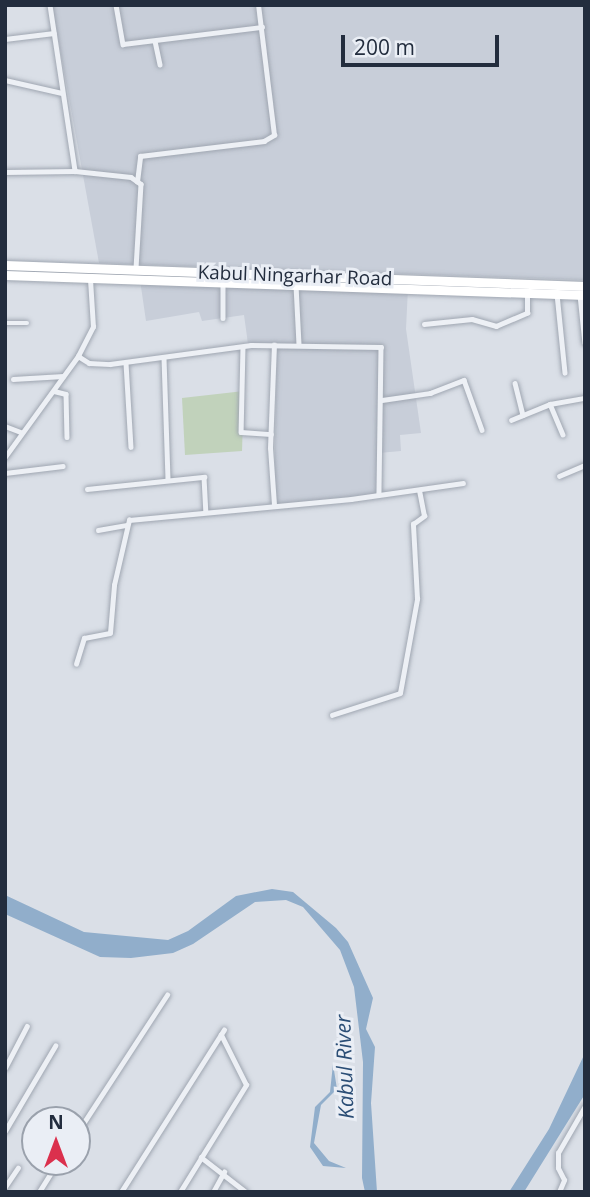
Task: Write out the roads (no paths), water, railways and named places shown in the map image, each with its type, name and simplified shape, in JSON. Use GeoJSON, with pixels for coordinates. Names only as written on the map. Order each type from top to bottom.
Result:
{"type":"FeatureCollection","features":[{"type":"Feature","properties":{"kind":"highway","name":"Kabul Ningarhar Road"},"geometry":{"type":"LineString","coordinates":[[6,266],[223,282],[557,294],[583,292]]}},
{"type":"Feature","properties":{"kind":"highway","name":"Kabul Ningarhar Road"},"geometry":{"type":"LineString","coordinates":[[6,266],[90,278],[138,276],[583,292]]}},
{"type":"Feature","properties":{"kind":"street"},"geometry":{"type":"LineString","coordinates":[[50,5],[75,171]]}},
{"type":"Feature","properties":{"kind":"street"},"geometry":{"type":"LineString","coordinates":[[116,5],[122,44],[262,27]]}},
{"type":"Feature","properties":{"kind":"street"},"geometry":{"type":"LineString","coordinates":[[137,182],[140,156],[264,141],[274,135],[258,5]]}},
{"type":"Feature","properties":{"kind":"street"},"geometry":{"type":"LineString","coordinates":[[5,39],[54,33]]}},
{"type":"Feature","properties":{"kind":"street"},"geometry":{"type":"LineString","coordinates":[[155,41],[160,64]]}},
{"type":"Feature","properties":{"kind":"street"},"geometry":{"type":"LineString","coordinates":[[5,80],[62,93]]}},
{"type":"Feature","properties":{"kind":"street"},"geometry":{"type":"LineString","coordinates":[[5,172],[75,171],[141,184],[138,276]]}},
{"type":"Feature","properties":{"kind":"street"},"geometry":{"type":"LineString","coordinates":[[5,457],[78,356],[93,327],[90,278]]}},
{"type":"Feature","properties":{"kind":"street"},"geometry":{"type":"LineString","coordinates":[[223,282],[223,318]]}},
{"type":"Feature","properties":{"kind":"street"},"geometry":{"type":"LineString","coordinates":[[296,285],[299,344]]}},
{"type":"Feature","properties":{"kind":"street"},"geometry":{"type":"LineString","coordinates":[[583,292],[585,343]]}},
{"type":"Feature","properties":{"kind":"street"},"geometry":{"type":"LineString","coordinates":[[424,324],[472,319],[496,326],[527,313],[527,293]]}},
{"type":"Feature","properties":{"kind":"street"},"geometry":{"type":"LineString","coordinates":[[557,294],[565,373]]}},
{"type":"Feature","properties":{"kind":"street"},"geometry":{"type":"LineString","coordinates":[[5,323],[27,323]]}},
{"type":"Feature","properties":{"kind":"street"},"geometry":{"type":"LineString","coordinates":[[78,356],[89,363],[126,363],[243,346],[299,344],[381,347],[379,495]]}},
{"type":"Feature","properties":{"kind":"street"},"geometry":{"type":"LineString","coordinates":[[274,345],[271,434],[274,505]]}},
{"type":"Feature","properties":{"kind":"street"},"geometry":{"type":"LineString","coordinates":[[243,346],[242,432],[271,434]]}},
{"type":"Feature","properties":{"kind":"street"},"geometry":{"type":"LineString","coordinates":[[164,358],[168,479]]}},
{"type":"Feature","properties":{"kind":"street"},"geometry":{"type":"LineString","coordinates":[[126,363],[131,447]]}},
{"type":"Feature","properties":{"kind":"street"},"geometry":{"type":"LineString","coordinates":[[13,379],[64,376]]}},
{"type":"Feature","properties":{"kind":"street"},"geometry":{"type":"LineString","coordinates":[[382,400],[430,393],[464,380],[482,430]]}},
{"type":"Feature","properties":{"kind":"street"},"geometry":{"type":"LineString","coordinates":[[515,383],[523,415]]}},
{"type":"Feature","properties":{"kind":"street"},"geometry":{"type":"LineString","coordinates":[[54,391],[66,394],[67,438]]}},
{"type":"Feature","properties":{"kind":"street"},"geometry":{"type":"LineString","coordinates":[[511,419],[550,404],[585,398]]}},
{"type":"Feature","properties":{"kind":"street"},"geometry":{"type":"LineString","coordinates":[[550,404],[563,433]]}},
{"type":"Feature","properties":{"kind":"street"},"geometry":{"type":"LineString","coordinates":[[5,426],[21,432]]}},
{"type":"Feature","properties":{"kind":"street"},"geometry":{"type":"LineString","coordinates":[[559,476],[585,465]]}},
{"type":"Feature","properties":{"kind":"street"},"geometry":{"type":"LineString","coordinates":[[5,472],[63,466]]}},
{"type":"Feature","properties":{"kind":"street"},"geometry":{"type":"LineString","coordinates":[[87,489],[204,477],[206,512]]}},
{"type":"Feature","properties":{"kind":"street"},"geometry":{"type":"LineString","coordinates":[[76,664],[84,638],[110,633],[129,520],[379,495],[463,483]]}},
{"type":"Feature","properties":{"kind":"street"},"geometry":{"type":"LineString","coordinates":[[332,715],[400,693],[417,599],[413,524],[424,516],[419,490]]}},
{"type":"Feature","properties":{"kind":"street"},"geometry":{"type":"LineString","coordinates":[[98,530],[127,525]]}},
{"type":"Feature","properties":{"kind":"street"},"geometry":{"type":"LineString","coordinates":[[91,1112],[167,995]]}},
{"type":"Feature","properties":{"kind":"street"},"geometry":{"type":"LineString","coordinates":[[5,1068],[27,1026]]}},
{"type":"Feature","properties":{"kind":"street"},"geometry":{"type":"LineString","coordinates":[[121,1192],[223,1032],[246,1085],[180,1192]]}},
{"type":"Feature","properties":{"kind":"street"},"geometry":{"type":"LineString","coordinates":[[5,1130],[55,1046]]}},
{"type":"Feature","properties":{"kind":"street"},"geometry":{"type":"LineString","coordinates":[[559,1192],[564,1180],[558,1168],[558,1153],[585,1107]]}},
{"type":"Feature","properties":{"kind":"street"},"geometry":{"type":"LineString","coordinates":[[201,1157],[224,1172],[246,1192]]}},
{"type":"Feature","properties":{"kind":"street"},"geometry":{"type":"LineString","coordinates":[[5,1187],[18,1168]]}},
{"type":"Feature","properties":{"kind":"street"},"geometry":{"type":"LineString","coordinates":[[213,1192],[224,1172]]}},
{"type":"Feature","properties":{"kind":"street"},"geometry":{"type":"LineString","coordinates":[[39,1192],[49,1176]]}},
{"type":"Feature","properties":{"kind":"water"},"geometry":{"type":"Polygon","coordinates":[[[272,889],[293,892],[336,928],[348,942],[373,998],[366,1029],[375,1047],[371,1103],[377,1192],[365,1192],[362,1178],[363,1062],[354,987],[340,950],[303,907],[286,900],[255,902],[193,944],[173,953],[131,958],[100,957],[5,914],[5,895],[84,932],[168,940],[188,931],[236,896],[272,889]]]}},
{"type":"Feature","properties":{"kind":"water"},"geometry":{"type":"Polygon","coordinates":[[[585,1053],[585,1094],[524,1192],[509,1192],[549,1129],[585,1053]]]}},
{"type":"Feature","properties":{"kind":"water"},"geometry":{"type":"Polygon","coordinates":[[[333,1064],[337,1089],[321,1105],[314,1143],[329,1161],[346,1168],[323,1166],[310,1147],[315,1107],[330,1092],[333,1064]]]}},
{"type":"Feature","properties":{"kind":"water label","name":"Kabul River"},"geometry":{"type":"Point","coordinates":[344,1067]}}]}
